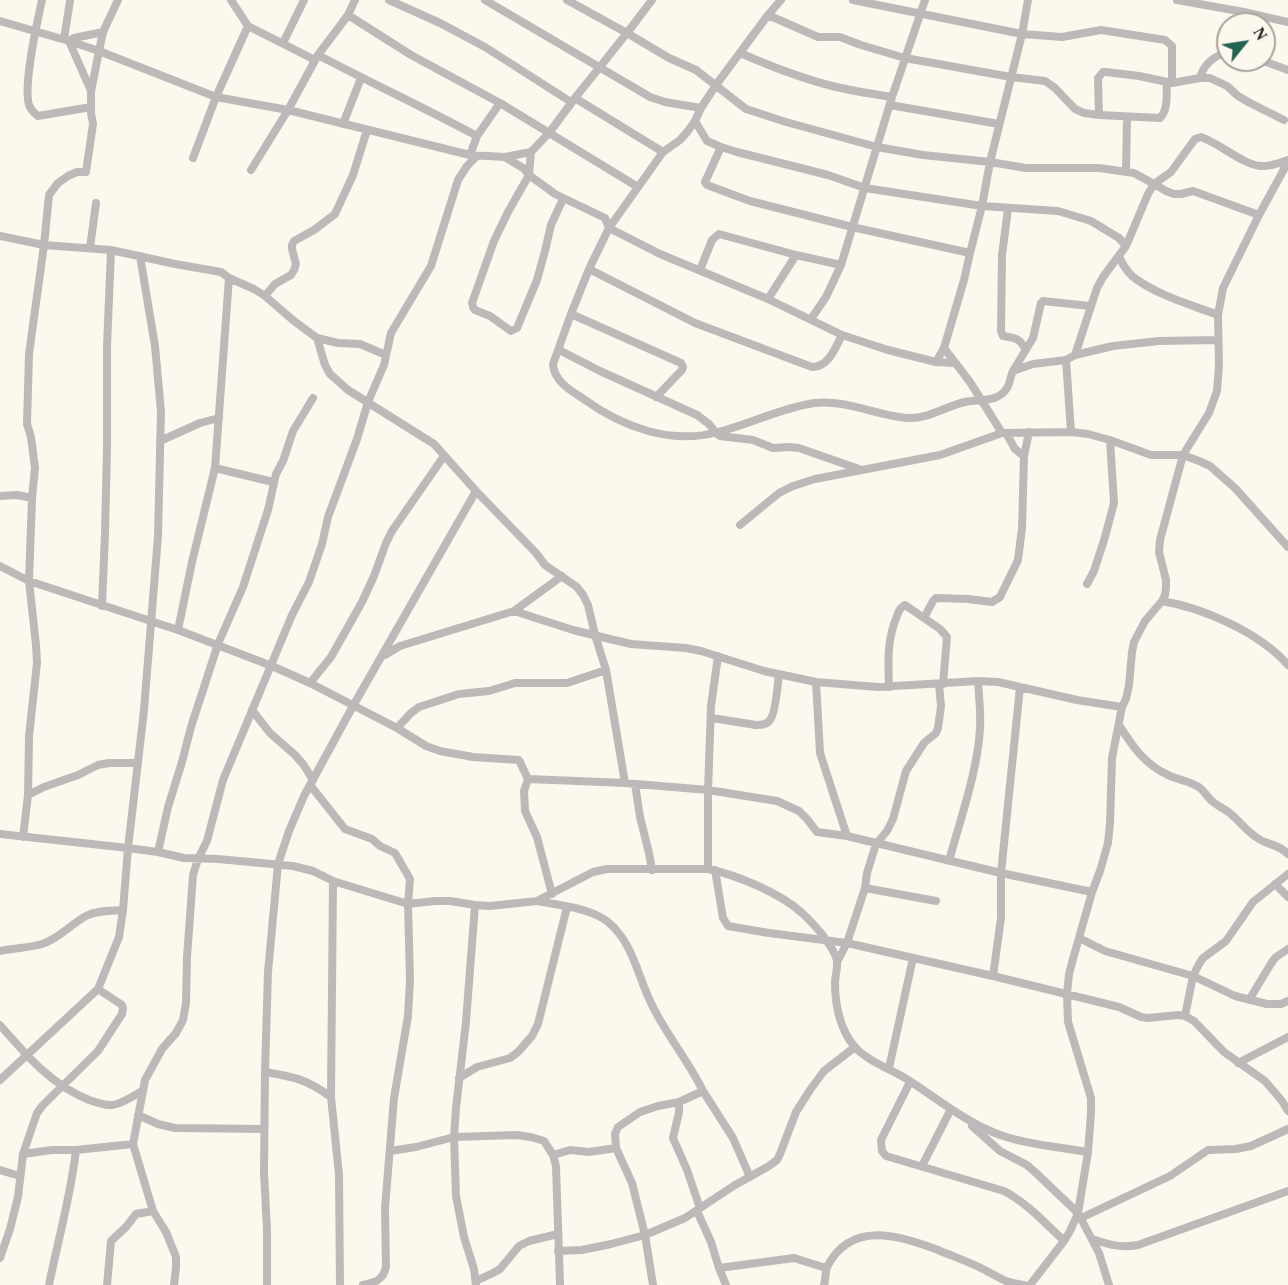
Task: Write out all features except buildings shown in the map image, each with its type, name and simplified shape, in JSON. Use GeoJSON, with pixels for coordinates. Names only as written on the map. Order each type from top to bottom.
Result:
{"type":"FeatureCollection","features":[{"type":"Feature","properties":{"kind":"street"},"geometry":{"type":"LineString","coordinates":[[42,0],[28,82],[29,106],[38,116],[91,106]]}},
{"type":"Feature","properties":{"kind":"street"},"geometry":{"type":"LineString","coordinates":[[23,837],[28,795],[29,736],[37,663],[29,582],[35,468],[27,423],[29,354],[49,195],[58,183],[68,176],[77,172],[86,172],[93,124],[92,92],[99,51],[103,32],[118,0]]}},
{"type":"Feature","properties":{"kind":"street"},"geometry":{"type":"LineString","coordinates":[[283,43],[304,0]]}},
{"type":"Feature","properties":{"kind":"street"},"geometry":{"type":"LineString","coordinates":[[251,170],[317,57],[348,15],[355,0]]}},
{"type":"Feature","properties":{"kind":"street"},"geometry":{"type":"LineString","coordinates":[[390,0],[485,47],[663,152]]}},
{"type":"Feature","properties":{"kind":"street"},"geometry":{"type":"LineString","coordinates":[[484,0],[650,97],[701,108]]}},
{"type":"Feature","properties":{"kind":"street"},"geometry":{"type":"LineString","coordinates":[[567,0],[669,58],[696,70],[746,109],[786,122],[877,147],[940,158],[990,162],[1026,168],[1099,168],[1126,171],[1174,194],[1193,191],[1259,215]]}},
{"type":"Feature","properties":{"kind":"street"},"geometry":{"type":"LineString","coordinates":[[0,21],[99,51],[216,97],[288,110],[473,155],[505,158],[531,152],[549,133],[652,0]]}},
{"type":"Feature","properties":{"kind":"street"},"geometry":{"type":"LineString","coordinates":[[781,0],[716,85],[695,121],[680,140],[663,152],[609,228],[589,269],[553,364],[553,371],[565,386],[606,414],[646,431],[683,437],[716,433],[815,403],[837,403],[910,418],[928,416],[955,405],[969,401],[982,401],[1000,395],[1008,388],[1013,371],[1033,338],[1042,301],[1090,306]]}},
{"type":"Feature","properties":{"kind":"street"},"geometry":{"type":"LineString","coordinates":[[768,15],[818,37],[840,37],[905,58],[1045,81],[1075,109],[1084,113],[1157,118],[1164,115],[1172,46],[1165,40],[1101,30],[1062,37],[1022,34],[853,0]]}},
{"type":"Feature","properties":{"kind":"street"},"geometry":{"type":"LineString","coordinates":[[811,319],[826,297],[841,265],[891,101],[925,0]]}},
{"type":"Feature","properties":{"kind":"street"},"geometry":{"type":"LineString","coordinates":[[936,362],[944,348],[956,311],[1022,34],[1028,0]]}},
{"type":"Feature","properties":{"kind":"street"},"geometry":{"type":"LineString","coordinates":[[1177,0],[1288,22]]}},
{"type":"Feature","properties":{"kind":"street"},"geometry":{"type":"LineString","coordinates":[[70,1],[67,40],[92,92]]}},
{"type":"Feature","properties":{"kind":"street"},"geometry":{"type":"LineString","coordinates":[[235,2],[248,26],[361,78],[477,136]]}},
{"type":"Feature","properties":{"kind":"street"},"geometry":{"type":"LineString","coordinates":[[348,15],[411,56],[500,103],[638,187]]}},
{"type":"Feature","properties":{"kind":"street"},"geometry":{"type":"LineString","coordinates":[[193,159],[216,97],[248,26]]}},
{"type":"Feature","properties":{"kind":"street"},"geometry":{"type":"LineString","coordinates":[[67,40],[103,32]]}},
{"type":"Feature","properties":{"kind":"street"},"geometry":{"type":"LineString","coordinates":[[740,53],[813,81],[891,101],[999,124]]}},
{"type":"Feature","properties":{"kind":"street"},"geometry":{"type":"LineString","coordinates":[[1200,78],[1202,70],[1216,56]]}},
{"type":"Feature","properties":{"kind":"street"},"geometry":{"type":"LineString","coordinates":[[1099,115],[1098,78],[1102,72],[1169,82],[1210,78],[1220,81],[1250,103],[1284,120]]}},
{"type":"Feature","properties":{"kind":"street"},"geometry":{"type":"LineString","coordinates":[[343,124],[361,78]]}},
{"type":"Feature","properties":{"kind":"street"},"geometry":{"type":"LineString","coordinates":[[174,1285],[176,1257],[166,1232],[153,1211],[133,1144],[145,1080],[162,1049],[176,1033],[183,1020],[194,874],[198,859],[207,841],[223,780],[292,615],[309,582],[322,544],[328,517],[368,402],[384,365],[391,333],[424,279],[458,180],[473,155],[477,136],[500,103]]}},
{"type":"Feature","properties":{"kind":"street"},"geometry":{"type":"LineString","coordinates":[[1126,171],[1127,117]]}},
{"type":"Feature","properties":{"kind":"street"},"geometry":{"type":"LineString","coordinates":[[695,121],[707,141],[721,147],[828,175],[865,188],[982,206],[1058,211],[1077,216],[1104,228],[1126,246]]}},
{"type":"Feature","properties":{"kind":"street"},"geometry":{"type":"LineString","coordinates":[[266,296],[275,284],[291,275],[294,270],[296,264],[292,249],[294,241],[314,230],[334,214],[352,175],[368,130]]}},
{"type":"Feature","properties":{"kind":"street"},"geometry":{"type":"LineString","coordinates":[[1075,355],[1090,306],[1103,277],[1126,246],[1148,194],[1154,184],[1171,172],[1195,140],[1201,137],[1249,163],[1261,166],[1288,161]]}},
{"type":"Feature","properties":{"kind":"street"},"geometry":{"type":"LineString","coordinates":[[721,147],[705,182],[707,186],[750,201],[852,227],[970,253]]}},
{"type":"Feature","properties":{"kind":"street"},"geometry":{"type":"LineString","coordinates":[[531,152],[529,175],[494,241],[472,303],[475,310],[490,316],[511,331],[517,328],[537,280],[551,225],[563,199]]}},
{"type":"Feature","properties":{"kind":"street"},"geometry":{"type":"LineString","coordinates":[[505,158],[523,168],[546,189],[605,218],[609,228],[660,254],[768,299],[842,335],[936,362],[955,363]]}},
{"type":"Feature","properties":{"kind":"street"},"geometry":{"type":"LineString","coordinates":[[1030,1285],[1064,1241],[1079,1215],[1088,1152],[1091,1098],[1068,1022],[1067,994],[1069,974],[1108,843],[1112,758],[1122,707],[1129,685],[1134,642],[1144,621],[1162,601],[1167,588],[1160,561],[1160,540],[1183,455],[1214,402],[1218,379],[1219,303],[1226,281],[1288,161]]}},
{"type":"Feature","properties":{"kind":"street"},"geometry":{"type":"LineString","coordinates":[[90,248],[96,204]]}},
{"type":"Feature","properties":{"kind":"street"},"geometry":{"type":"LineString","coordinates":[[1008,209],[1002,255],[1001,331],[1004,336],[1020,340],[1025,349]]}},
{"type":"Feature","properties":{"kind":"street"},"geometry":{"type":"LineString","coordinates":[[700,270],[712,240],[719,234],[841,265]]}},
{"type":"Feature","properties":{"kind":"street"},"geometry":{"type":"LineString","coordinates":[[0,236],[44,245],[111,250],[221,272],[266,296],[317,338],[338,343],[352,342],[386,355]]}},
{"type":"Feature","properties":{"kind":"street"},"geometry":{"type":"LineString","coordinates":[[102,606],[111,250]]}},
{"type":"Feature","properties":{"kind":"street"},"geometry":{"type":"LineString","coordinates":[[768,299],[796,255]]}},
{"type":"Feature","properties":{"kind":"street"},"geometry":{"type":"LineString","coordinates":[[0,1080],[99,989],[119,937],[144,710],[158,536],[161,412],[155,346],[140,256]]}},
{"type":"Feature","properties":{"kind":"street"},"geometry":{"type":"LineString","coordinates":[[1119,256],[1124,267],[1132,275],[1157,291],[1218,315]]}},
{"type":"Feature","properties":{"kind":"street"},"geometry":{"type":"LineString","coordinates":[[589,269],[695,323],[812,367],[824,364],[842,335]]}},
{"type":"Feature","properties":{"kind":"street"},"geometry":{"type":"LineString","coordinates":[[178,630],[215,468],[229,278]]}},
{"type":"Feature","properties":{"kind":"street"},"geometry":{"type":"LineString","coordinates":[[571,314],[681,363],[682,370],[656,397]]}},
{"type":"Feature","properties":{"kind":"street"},"geometry":{"type":"LineString","coordinates":[[317,338],[330,374],[348,390],[440,449],[545,565],[577,587],[584,595],[606,670],[625,783]]}},
{"type":"Feature","properties":{"kind":"street"},"geometry":{"type":"LineString","coordinates":[[1013,371],[1033,364],[1066,360],[1075,355],[1113,346],[1150,341],[1218,340]]}},
{"type":"Feature","properties":{"kind":"street"},"geometry":{"type":"LineString","coordinates":[[944,348],[1015,449],[1024,456]]}},
{"type":"Feature","properties":{"kind":"street"},"geometry":{"type":"LineString","coordinates":[[559,350],[697,415],[716,433],[725,437],[753,440],[773,448],[799,448],[861,470]]}},
{"type":"Feature","properties":{"kind":"street"},"geometry":{"type":"LineString","coordinates":[[1066,360],[1071,432]]}},
{"type":"Feature","properties":{"kind":"street"},"geometry":{"type":"LineString","coordinates":[[158,852],[168,807],[191,727],[218,644],[243,587],[268,510],[273,482],[293,431],[313,398]]}},
{"type":"Feature","properties":{"kind":"street"},"geometry":{"type":"LineString","coordinates":[[160,441],[194,425],[219,418]]}},
{"type":"Feature","properties":{"kind":"street"},"geometry":{"type":"LineString","coordinates":[[924,618],[936,598],[992,602],[1000,597],[1018,560],[1022,528],[1024,456],[1029,432]]}},
{"type":"Feature","properties":{"kind":"street"},"geometry":{"type":"LineString","coordinates":[[740,525],[779,493],[815,479],[940,455],[1004,433],[1071,432],[1110,440],[1151,455],[1183,455],[1210,466],[1235,488],[1288,547]]}},
{"type":"Feature","properties":{"kind":"street"},"geometry":{"type":"LineString","coordinates":[[1087,584],[1105,537],[1114,503],[1110,440]]}},
{"type":"Feature","properties":{"kind":"street"},"geometry":{"type":"LineString","coordinates":[[310,683],[331,657],[357,611],[392,531],[444,456]]}},
{"type":"Feature","properties":{"kind":"street"},"geometry":{"type":"LineString","coordinates":[[215,468],[273,482]]}},
{"type":"Feature","properties":{"kind":"street"},"geometry":{"type":"LineString","coordinates":[[267,1285],[264,1172],[265,1072],[268,972],[278,864],[304,796],[352,706],[476,490]]}},
{"type":"Feature","properties":{"kind":"street"},"geometry":{"type":"LineString","coordinates":[[0,496],[17,495],[32,498]]}},
{"type":"Feature","properties":{"kind":"street"},"geometry":{"type":"LineString","coordinates":[[545,565],[548,586]]}},
{"type":"Feature","properties":{"kind":"street"},"geometry":{"type":"LineString","coordinates":[[1,569],[29,582],[151,620],[272,666],[397,728],[426,746],[473,757],[519,760],[528,778],[524,791],[525,811],[537,837],[552,894]]}},
{"type":"Feature","properties":{"kind":"street"},"geometry":{"type":"LineString","coordinates":[[380,660],[400,646],[514,611],[562,576]]}},
{"type":"Feature","properties":{"kind":"street"},"geometry":{"type":"LineString","coordinates":[[1162,601],[1181,604],[1221,620],[1276,652],[1288,665]]}},
{"type":"Feature","properties":{"kind":"street"},"geometry":{"type":"LineString","coordinates":[[837,962],[847,943],[865,888],[876,844],[893,819],[906,771],[924,743],[936,733],[941,717],[941,684],[948,639],[940,629],[905,605],[901,607],[892,626],[889,639],[890,687]]}},
{"type":"Feature","properties":{"kind":"street"},"geometry":{"type":"LineString","coordinates":[[514,611],[573,630],[631,644],[686,648],[764,671],[816,682],[890,687],[978,681],[998,682],[1077,700],[1122,707]]}},
{"type":"Feature","properties":{"kind":"street"},"geometry":{"type":"LineString","coordinates":[[718,656],[712,698],[708,790],[711,870],[723,918],[728,926],[847,943],[1119,1007],[1140,1017],[1185,1016],[1194,1021],[1224,1052],[1265,1081],[1288,1111]]}},
{"type":"Feature","properties":{"kind":"street"},"geometry":{"type":"LineString","coordinates":[[397,728],[419,707],[459,694],[489,691],[515,683],[567,683],[606,670]]}},
{"type":"Feature","properties":{"kind":"street"},"geometry":{"type":"LineString","coordinates":[[712,718],[756,725],[769,722],[773,715],[779,674]]}},
{"type":"Feature","properties":{"kind":"street"},"geometry":{"type":"LineString","coordinates":[[949,861],[979,740],[978,681]]}},
{"type":"Feature","properties":{"kind":"street"},"geometry":{"type":"LineString","coordinates":[[816,682],[820,753],[847,836]]}},
{"type":"Feature","properties":{"kind":"street"},"geometry":{"type":"LineString","coordinates":[[993,976],[1001,918],[1001,873],[1020,687]]}},
{"type":"Feature","properties":{"kind":"street"},"geometry":{"type":"LineString","coordinates":[[252,710],[270,733],[303,764],[312,782],[345,829],[372,839],[393,852],[410,879],[408,1016],[394,1098],[385,1208],[386,1266],[385,1274],[380,1280],[363,1285]]}},
{"type":"Feature","properties":{"kind":"street"},"geometry":{"type":"LineString","coordinates":[[1119,724],[1134,748],[1157,770],[1195,784],[1260,841],[1284,849],[1288,854]]}},
{"type":"Feature","properties":{"kind":"street"},"geometry":{"type":"LineString","coordinates":[[28,795],[98,765],[138,763]]}},
{"type":"Feature","properties":{"kind":"street"},"geometry":{"type":"LineString","coordinates":[[528,778],[708,790],[777,801],[799,812],[817,832],[847,836],[1092,892]]}},
{"type":"Feature","properties":{"kind":"street"},"geometry":{"type":"LineString","coordinates":[[636,784],[640,817],[652,870]]}},
{"type":"Feature","properties":{"kind":"street"},"geometry":{"type":"LineString","coordinates":[[887,831],[892,848]]}},
{"type":"Feature","properties":{"kind":"street"},"geometry":{"type":"LineString","coordinates":[[0,834],[128,848],[184,858],[278,864],[313,871],[333,881],[408,904],[450,901],[490,906],[537,900],[593,872],[607,869],[711,870],[747,880],[803,913],[832,948],[837,962],[835,995],[839,1014],[845,1032],[855,1047],[868,1058],[889,1068],[951,1109],[1000,1151],[1027,1165],[1036,1173],[1079,1215],[1092,1239],[1110,1285]]}},
{"type":"Feature","properties":{"kind":"street"},"geometry":{"type":"LineString","coordinates":[[207,841],[218,859]]}},
{"type":"Feature","properties":{"kind":"street"},"geometry":{"type":"LineString","coordinates":[[184,858],[194,874]]}},
{"type":"Feature","properties":{"kind":"street"},"geometry":{"type":"LineString","coordinates":[[1185,1016],[1193,976],[1203,958],[1226,941],[1253,902],[1288,874]]}},
{"type":"Feature","properties":{"kind":"street"},"geometry":{"type":"LineString","coordinates":[[333,881],[331,1097],[339,1175],[340,1285]]}},
{"type":"Feature","properties":{"kind":"street"},"geometry":{"type":"LineString","coordinates":[[1275,884],[1288,897]]}},
{"type":"Feature","properties":{"kind":"street"},"geometry":{"type":"LineString","coordinates":[[865,888],[936,901]]}},
{"type":"Feature","properties":{"kind":"street"},"geometry":{"type":"LineString","coordinates":[[537,900],[596,914],[608,922],[619,934],[630,952],[652,1007],[733,1138],[750,1177]]}},
{"type":"Feature","properties":{"kind":"street"},"geometry":{"type":"LineString","coordinates":[[475,905],[454,1137],[456,1196],[476,1283],[500,1269],[519,1246],[529,1241],[558,1234]]}},
{"type":"Feature","properties":{"kind":"street"},"geometry":{"type":"LineString","coordinates":[[459,1078],[477,1067],[510,1058],[525,1047],[532,1036],[538,1024],[567,907]]}},
{"type":"Feature","properties":{"kind":"street"},"geometry":{"type":"LineString","coordinates":[[0,951],[43,944],[86,916],[100,911],[123,910]]}},
{"type":"Feature","properties":{"kind":"street"},"geometry":{"type":"LineString","coordinates":[[1080,938],[1105,951],[1158,968],[1193,976],[1235,996],[1267,1004],[1281,1004],[1288,1001]]}},
{"type":"Feature","properties":{"kind":"street"},"geometry":{"type":"LineString","coordinates":[[1249,1000],[1272,962],[1288,949]]}},
{"type":"Feature","properties":{"kind":"street"},"geometry":{"type":"LineString","coordinates":[[889,1068],[913,958]]}},
{"type":"Feature","properties":{"kind":"street"},"geometry":{"type":"LineString","coordinates":[[0,1258],[18,1197],[23,1154],[37,1113],[98,1051],[122,1014],[122,1005],[99,989]]}},
{"type":"Feature","properties":{"kind":"street"},"geometry":{"type":"LineString","coordinates":[[0,1025],[26,1055],[61,1087],[75,1094],[95,1102],[114,1105],[142,1091]]}},
{"type":"Feature","properties":{"kind":"street"},"geometry":{"type":"LineString","coordinates":[[1238,1063],[1288,1037]]}},
{"type":"Feature","properties":{"kind":"street"},"geometry":{"type":"LineString","coordinates":[[558,1251],[582,1250],[645,1235],[685,1218],[769,1166],[777,1160],[795,1112],[810,1090],[824,1071],[855,1047]]}},
{"type":"Feature","properties":{"kind":"street"},"geometry":{"type":"LineString","coordinates":[[265,1072],[302,1079],[331,1097]]}},
{"type":"Feature","properties":{"kind":"street"},"geometry":{"type":"LineString","coordinates":[[910,1082],[881,1140],[882,1152],[886,1156],[1004,1191],[1025,1204],[1064,1241]]}},
{"type":"Feature","properties":{"kind":"street"},"geometry":{"type":"LineString","coordinates":[[653,1285],[645,1235],[632,1183],[616,1148],[615,1134],[618,1127],[640,1112],[679,1102],[703,1091]]}},
{"type":"Feature","properties":{"kind":"street"},"geometry":{"type":"LineString","coordinates":[[679,1102],[673,1138],[687,1170],[698,1210],[726,1285]]}},
{"type":"Feature","properties":{"kind":"street"},"geometry":{"type":"LineString","coordinates":[[922,1166],[951,1109]]}},
{"type":"Feature","properties":{"kind":"street"},"geometry":{"type":"LineString","coordinates":[[138,1115],[158,1124],[175,1128],[264,1129]]}},
{"type":"Feature","properties":{"kind":"street"},"geometry":{"type":"LineString","coordinates":[[965,1119],[1004,1137],[1088,1152]]}},
{"type":"Feature","properties":{"kind":"street"},"geometry":{"type":"LineString","coordinates":[[1079,1215],[1170,1176],[1208,1150],[1251,1146],[1288,1129]]}},
{"type":"Feature","properties":{"kind":"street"},"geometry":{"type":"LineString","coordinates":[[390,1151],[454,1137],[516,1135],[544,1141],[554,1155],[556,1166],[560,1285]]}},
{"type":"Feature","properties":{"kind":"street"},"geometry":{"type":"LineString","coordinates":[[23,1154],[133,1144]]}},
{"type":"Feature","properties":{"kind":"street"},"geometry":{"type":"LineString","coordinates":[[554,1155],[570,1150],[589,1152],[616,1148]]}},
{"type":"Feature","properties":{"kind":"street"},"geometry":{"type":"LineString","coordinates":[[49,1285],[73,1177],[76,1150]]}},
{"type":"Feature","properties":{"kind":"street"},"geometry":{"type":"LineString","coordinates":[[0,1170],[20,1176]]}},
{"type":"Feature","properties":{"kind":"street"},"geometry":{"type":"LineString","coordinates":[[1092,1239],[1119,1247],[1138,1245],[1288,1191]]}},
{"type":"Feature","properties":{"kind":"street"},"geometry":{"type":"LineString","coordinates":[[107,1285],[111,1241],[136,1215],[153,1211]]}},
{"type":"Feature","properties":{"kind":"street"},"geometry":{"type":"LineString","coordinates":[[824,1285],[826,1269],[840,1249],[847,1243],[882,1234],[928,1246],[980,1268],[1008,1283],[1024,1285]]}},
{"type":"Feature","properties":{"kind":"street"},"geometry":{"type":"LineString","coordinates":[[718,1268],[794,1258],[826,1269]]}}]}
